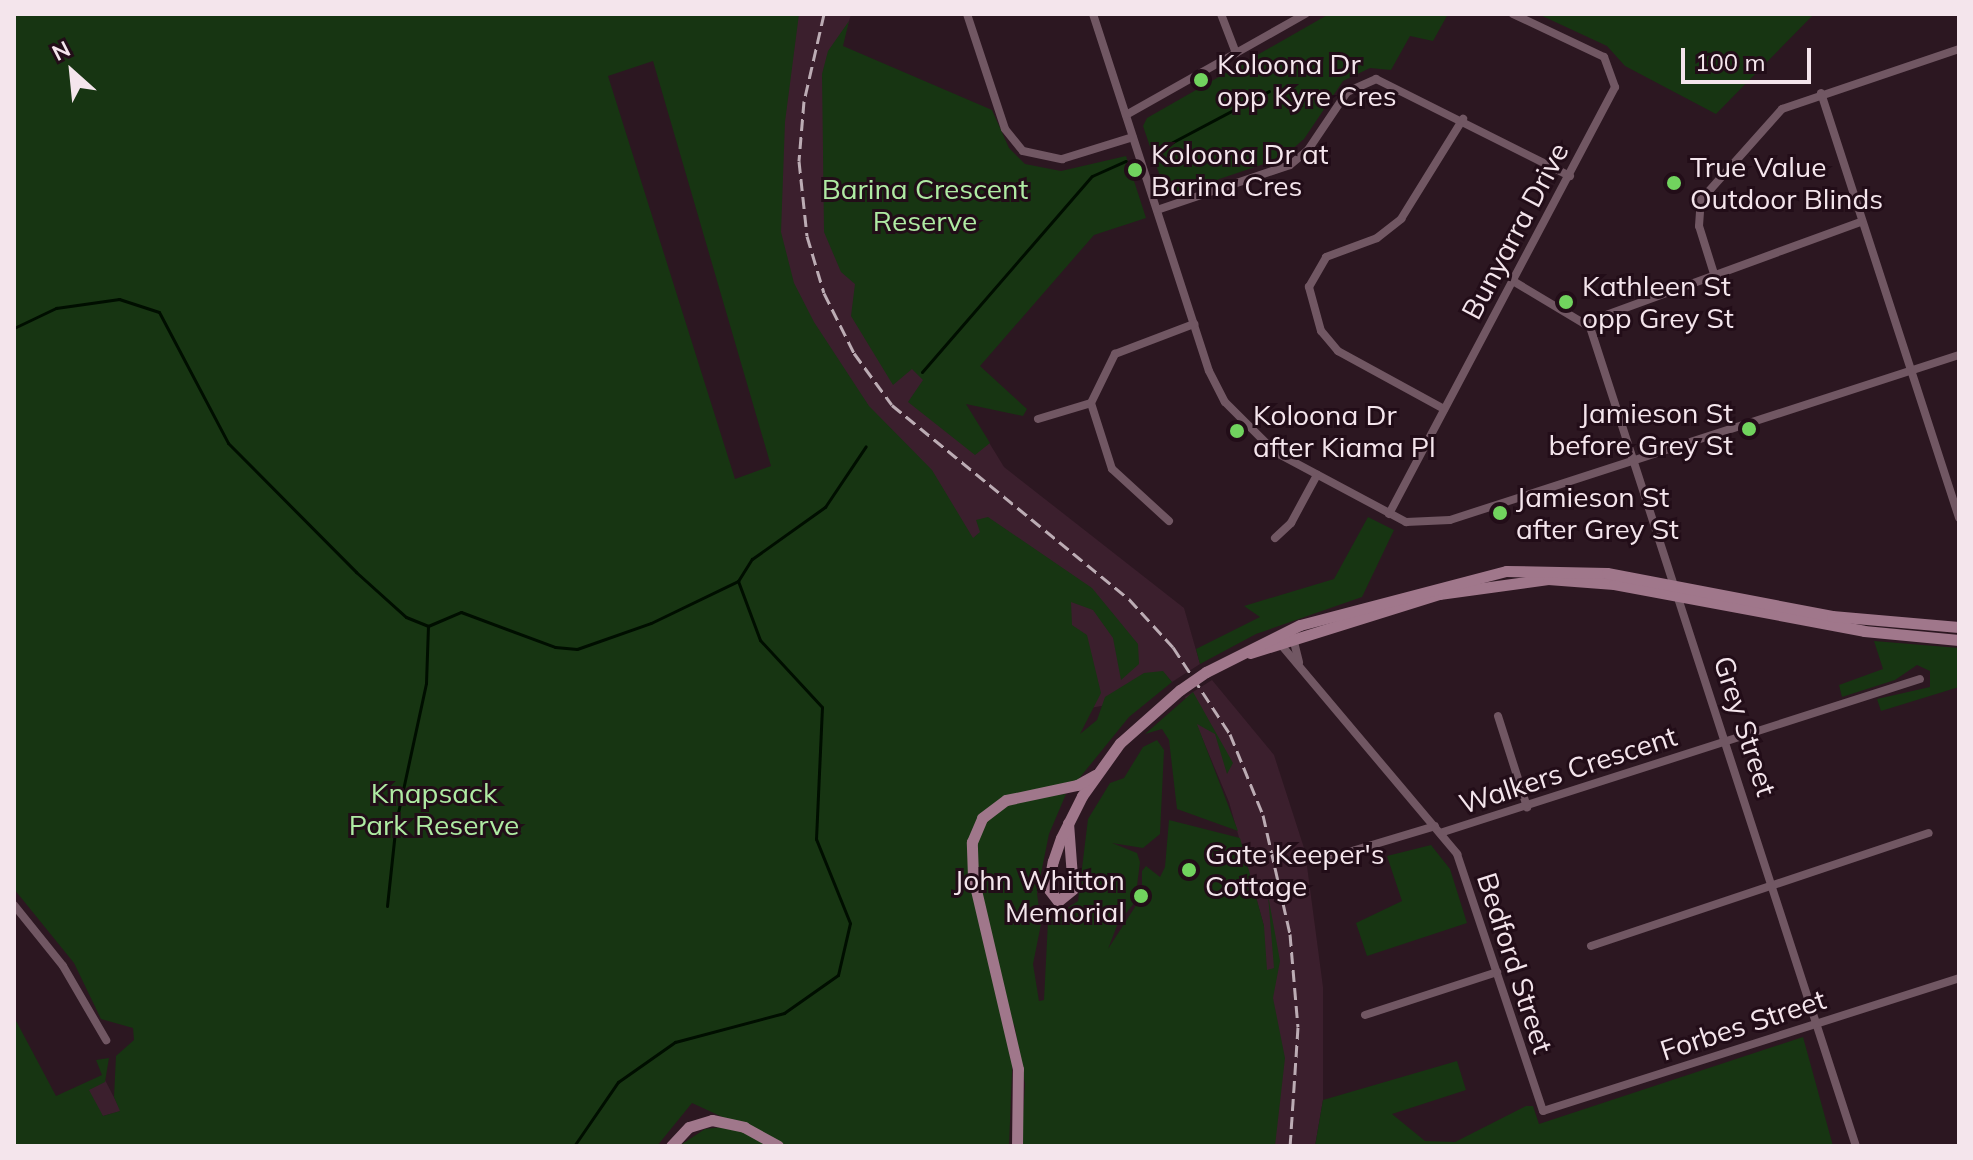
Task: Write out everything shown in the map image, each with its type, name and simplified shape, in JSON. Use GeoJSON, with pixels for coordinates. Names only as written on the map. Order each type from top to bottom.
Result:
{"type":"FeatureCollection","features":[{"type":"Feature","properties":{"kind":"main road"},"geometry":{"type":"LineString","coordinates":[[1068,823],[1073,889],[1058,901],[1049,881],[1068,823],[1095,775],[1132,729],[1206,672],[1276,638],[1436,584],[1506,571],[1582,571],[1835,627],[1959,640]]}},
{"type":"Feature","properties":{"kind":"main road"},"geometry":{"type":"LineString","coordinates":[[1276,638],[1293,638],[1439,594],[1512,580],[1593,581],[1678,591],[1832,616],[1959,627]]}},
{"type":"Feature","properties":{"kind":"main road"},"geometry":{"type":"LineString","coordinates":[[1017,1146],[1018,1069],[973,877],[972,842],[982,818],[1006,800],[1077,785],[1095,775]]}},
{"type":"Feature","properties":{"kind":"main road"},"geometry":{"type":"LineString","coordinates":[[671,1146],[689,1127],[712,1120],[744,1127],[778,1146]]}},
{"type":"Feature","properties":{"kind":"street"},"geometry":{"type":"LineString","coordinates":[[967,14],[1005,129],[1023,151],[1062,159],[1133,137]]}},
{"type":"Feature","properties":{"kind":"street"},"geometry":{"type":"LineString","coordinates":[[1093,14],[1214,382],[1237,418],[1265,445],[1389,514],[1435,524],[1959,355]]}},
{"type":"Feature","properties":{"kind":"street"},"geometry":{"type":"LineString","coordinates":[[1221,14],[1236,53]]}},
{"type":"Feature","properties":{"kind":"street"},"geometry":{"type":"LineString","coordinates":[[1126,115],[1305,14]]}},
{"type":"Feature","properties":{"kind":"street","name":"Bunyarra Drive"},"geometry":{"type":"LineString","coordinates":[[1389,514],[1613,91],[1613,69],[1600,54],[1513,14]]}},
{"type":"Feature","properties":{"kind":"street"},"geometry":{"type":"LineString","coordinates":[[1715,277],[1698,220],[1704,194],[1782,109],[1821,93],[1959,49]]}},
{"type":"Feature","properties":{"kind":"street"},"geometry":{"type":"LineString","coordinates":[[1157,210],[1290,165],[1308,150],[1347,92],[1364,81],[1389,80],[1570,176]]}},
{"type":"Feature","properties":{"kind":"street"},"geometry":{"type":"LineString","coordinates":[[1821,93],[1959,518]]}},
{"type":"Feature","properties":{"kind":"street"},"geometry":{"type":"LineString","coordinates":[[1444,409],[1338,351],[1321,331],[1309,287],[1326,257],[1377,238],[1401,219],[1463,119]]}},
{"type":"Feature","properties":{"kind":"street"},"geometry":{"type":"LineString","coordinates":[[1513,281],[1587,322],[1861,222]]}},
{"type":"Feature","properties":{"kind":"street","name":"Grey Street"},"geometry":{"type":"LineString","coordinates":[[1587,322],[1678,591],[1856,1146]]}},
{"type":"Feature","properties":{"kind":"street"},"geometry":{"type":"LineString","coordinates":[[1169,521],[1112,469],[1091,403],[1115,354],[1194,324]]}},
{"type":"Feature","properties":{"kind":"street"},"geometry":{"type":"LineString","coordinates":[[1038,419],[1091,403]]}},
{"type":"Feature","properties":{"kind":"street"},"geometry":{"type":"LineString","coordinates":[[1275,538],[1291,523],[1317,475]]}},
{"type":"Feature","properties":{"kind":"street","name":"Walkers Crescent"},"geometry":{"type":"LineString","coordinates":[[1276,638],[1438,830],[1527,807],[1920,679]]}},
{"type":"Feature","properties":{"kind":"street","name":"Walkers Crescent"},"geometry":{"type":"LineString","coordinates":[[1293,638],[1299,662]]}},
{"type":"Feature","properties":{"kind":"street"},"geometry":{"type":"LineString","coordinates":[[1498,716],[1527,807]]}},
{"type":"Feature","properties":{"kind":"street"},"geometry":{"type":"LineString","coordinates":[[1322,860],[1438,830]]}},
{"type":"Feature","properties":{"kind":"street","name":"Bedford Street"},"geometry":{"type":"LineString","coordinates":[[1438,830],[1459,860],[1540,1110]]}},
{"type":"Feature","properties":{"kind":"street"},"geometry":{"type":"LineString","coordinates":[[1591,946],[1929,833]]}},
{"type":"Feature","properties":{"kind":"street"},"geometry":{"type":"LineString","coordinates":[[14,905],[63,966],[106,1040]]}},
{"type":"Feature","properties":{"kind":"street"},"geometry":{"type":"LineString","coordinates":[[1365,1015],[1497,972]]}},
{"type":"Feature","properties":{"kind":"street","name":"Forbes Street"},"geometry":{"type":"LineString","coordinates":[[1540,1110],[1959,978]]}},
{"type":"Feature","properties":{"kind":"shaded area"},"geometry":{"type":"Polygon","coordinates":[[[796,14],[851,14],[842,46],[831,234],[836,254],[936,356],[1004,467],[1184,608],[1200,664],[1172,682],[1163,672],[1112,704],[1090,708],[888,468],[794,295],[773,203],[796,14]]]}},
{"type":"Feature","properties":{"kind":"shaded area"},"geometry":{"type":"Polygon","coordinates":[[[1212,680],[1274,755],[1305,851],[1323,987],[1323,1100],[1315,1146],[1263,1146],[1264,926],[1229,802],[1185,697],[1212,680]]]}},
{"type":"Feature","properties":{"kind":"shaded area"},"geometry":{"type":"Polygon","coordinates":[[[105,1080],[121,1111],[103,1116],[94,1110],[88,1090],[105,1080]]]}},
{"type":"Feature","properties":{"kind":"green space","name":"Knapsack Park Reserve"},"geometry":{"type":"Polygon","coordinates":[[[14,14],[799,14],[785,122],[781,232],[794,283],[814,322],[869,406],[932,470],[973,538],[980,532],[976,520],[988,517],[1092,588],[1138,644],[1139,664],[1121,680],[1113,638],[1093,610],[1071,602],[1072,625],[1087,635],[1101,693],[1080,734],[1097,720],[1105,697],[1144,673],[1163,671],[1172,682],[1129,717],[1077,781],[1056,795],[1066,794],[1049,834],[1037,893],[1041,924],[1033,964],[1039,1001],[1044,1000],[1048,921],[1078,901],[1088,819],[1110,783],[1124,778],[1143,747],[1157,740],[1164,750],[1160,834],[1143,848],[1112,843],[1137,853],[1140,862],[1135,902],[1118,923],[1108,949],[1142,896],[1142,871],[1146,866],[1160,877],[1165,867],[1169,820],[1240,838],[1264,926],[1267,970],[1274,968],[1268,895],[1280,961],[1273,998],[1285,1058],[1275,1146],[1021,1146],[1025,1084],[1014,1023],[1009,1146],[785,1146],[692,1103],[657,1146],[14,1146],[14,1017],[56,1096],[102,1075],[96,1060],[109,1058],[105,1082],[89,1090],[103,1116],[120,1111],[114,1097],[116,1056],[134,1040],[133,1028],[101,1019],[74,963],[14,889],[14,14]],[[653,61],[608,76],[735,479],[771,466],[653,61]]]}},
{"type":"Feature","properties":{"kind":"green space"},"geometry":{"type":"Polygon","coordinates":[[[1329,14],[1448,14],[1433,41],[1410,36],[1391,70],[1370,68],[1343,81],[1304,139],[1282,158],[1172,195],[1165,191],[1143,126],[1147,118],[1329,14]]]}},
{"type":"Feature","properties":{"kind":"green space"},"geometry":{"type":"Polygon","coordinates":[[[1538,14],[1814,14],[1716,114],[1625,66],[1607,46],[1538,14]]]}},
{"type":"Feature","properties":{"kind":"green space","name":"Barina Crescent Reserve"},"geometry":{"type":"Polygon","coordinates":[[[849,21],[843,46],[992,110],[1009,148],[1025,164],[1061,171],[1126,156],[1146,218],[1094,235],[980,366],[1027,409],[1023,416],[966,404],[990,443],[975,455],[908,402],[923,380],[912,369],[893,385],[851,316],[855,284],[841,272],[824,232],[822,74],[828,51],[849,21]]]}},
{"type":"Feature","properties":{"kind":"green space"},"geometry":{"type":"Polygon","coordinates":[[[1368,517],[1394,530],[1362,597],[1256,634],[1200,664],[1196,649],[1260,617],[1244,606],[1334,579],[1368,517]]]}},
{"type":"Feature","properties":{"kind":"green space"},"geometry":{"type":"Polygon","coordinates":[[[1874,641],[1959,648],[1959,687],[1881,711],[1877,699],[1930,687],[1930,671],[1917,665],[1895,680],[1842,697],[1839,685],[1883,669],[1874,641]]]}},
{"type":"Feature","properties":{"kind":"green space"},"geometry":{"type":"Polygon","coordinates":[[[1193,692],[1233,763],[1227,774],[1215,734],[1197,724],[1238,831],[1177,809],[1169,740],[1162,729],[1145,734],[1193,692]]]}},
{"type":"Feature","properties":{"kind":"green space"},"geometry":{"type":"Polygon","coordinates":[[[1431,845],[1450,869],[1467,923],[1367,956],[1356,923],[1402,901],[1387,856],[1431,845]]]}},
{"type":"Feature","properties":{"kind":"green space"},"geometry":{"type":"Polygon","coordinates":[[[1803,1037],[1833,1146],[1315,1146],[1323,1100],[1457,1061],[1466,1090],[1392,1114],[1425,1141],[1455,1142],[1526,1106],[1533,1106],[1539,1124],[1803,1037]]]}},
{"type":"Feature","properties":{"kind":"green space"},"geometry":{"type":"Polygon","coordinates":[[[723,1127],[744,1132],[768,1146],[679,1146],[705,1129],[723,1127]]]}},
{"type":"Feature","properties":{"kind":"waterway"},"geometry":{"type":"LineString","coordinates":[[1154,152],[1269,91]]}},
{"type":"Feature","properties":{"kind":"waterway"},"geometry":{"type":"LineString","coordinates":[[922,372],[1092,176],[1126,161]]}},
{"type":"Feature","properties":{"kind":"waterway"},"geometry":{"type":"LineString","coordinates":[[14,328],[56,308],[119,299],[159,312],[228,443],[356,572],[406,617],[428,626],[461,612],[555,647],[577,649],[651,623],[738,581]]}},
{"type":"Feature","properties":{"kind":"waterway"},"geometry":{"type":"LineString","coordinates":[[574,1146],[618,1082],[675,1042],[784,1013],[838,975],[850,923],[816,839],[822,707],[760,640],[738,581],[752,559],[825,507],[866,446]]}},
{"type":"Feature","properties":{"kind":"waterway"},"geometry":{"type":"LineString","coordinates":[[387,906],[396,822],[426,683],[428,626]]}},
{"type":"Feature","properties":{"kind":"railway"},"geometry":{"type":"LineString","coordinates":[[824,14],[804,101],[799,161],[807,236],[824,293],[854,353],[892,405],[1129,599],[1173,647],[1230,734],[1263,815],[1290,934],[1298,1027],[1290,1146]]}},
{"type":"Feature","properties":{"kind":"place","name":"Koloona Dr opp Kyre Cres"},"geometry":{"type":"Point","coordinates":[1201,80]}},
{"type":"Feature","properties":{"kind":"place","name":"Koloona Dr at Barina Cres"},"geometry":{"type":"Point","coordinates":[1135,170]}},
{"type":"Feature","properties":{"kind":"place","name":"True Value Outdoor Blinds"},"geometry":{"type":"Point","coordinates":[1674,183]}},
{"type":"Feature","properties":{"kind":"place","name":"Kathleen St opp Grey St"},"geometry":{"type":"Point","coordinates":[1566,302]}},
{"type":"Feature","properties":{"kind":"place","name":"Jamieson St before Grey St"},"geometry":{"type":"Point","coordinates":[1749,429]}},
{"type":"Feature","properties":{"kind":"place","name":"Koloona Dr after Kiama Pl"},"geometry":{"type":"Point","coordinates":[1237,431]}},
{"type":"Feature","properties":{"kind":"place","name":"Jamieson St after Grey St"},"geometry":{"type":"Point","coordinates":[1500,513]}},
{"type":"Feature","properties":{"kind":"place","name":"Gate Keeper's Cottage"},"geometry":{"type":"Point","coordinates":[1189,870]}},
{"type":"Feature","properties":{"kind":"place","name":"John Whitton Memorial"},"geometry":{"type":"Point","coordinates":[1141,896]}}]}
